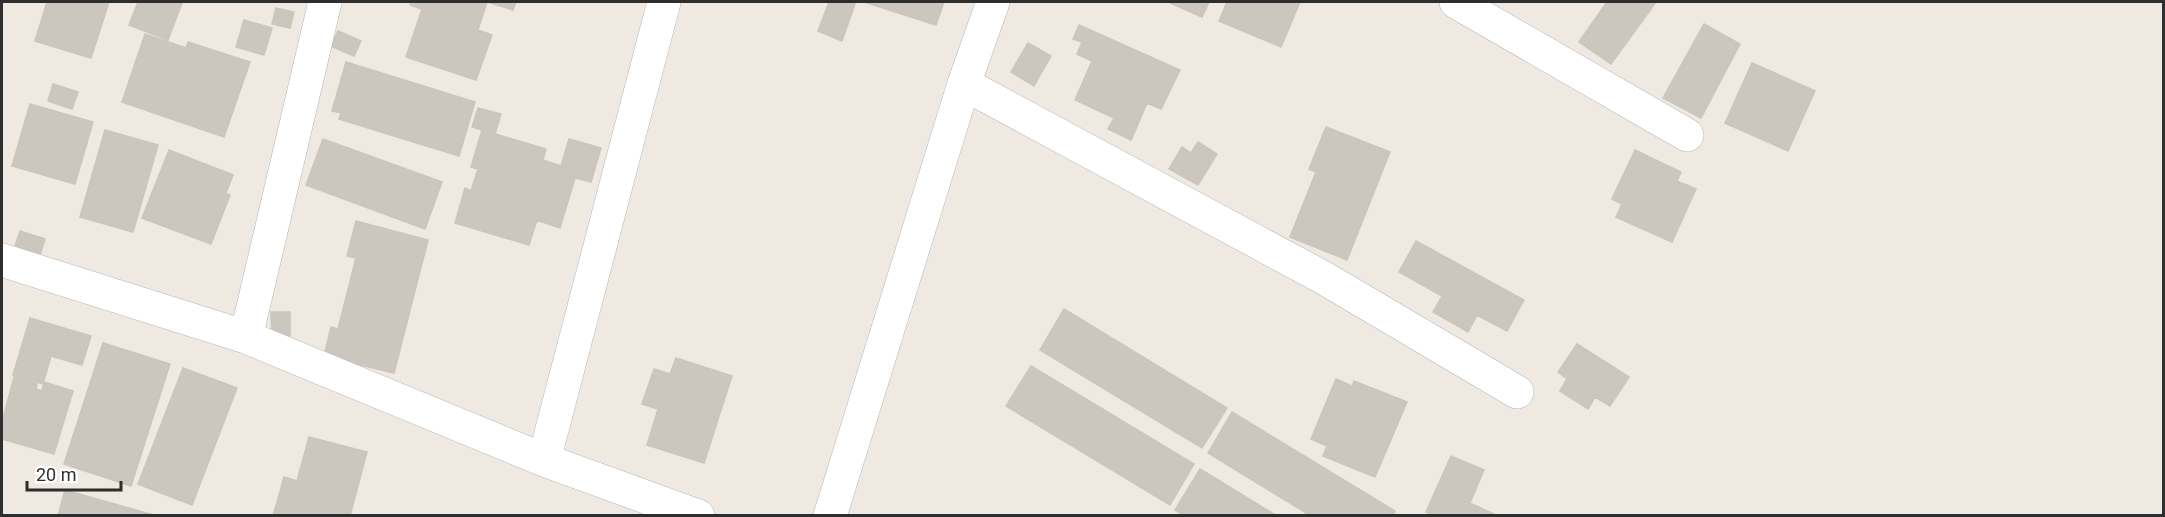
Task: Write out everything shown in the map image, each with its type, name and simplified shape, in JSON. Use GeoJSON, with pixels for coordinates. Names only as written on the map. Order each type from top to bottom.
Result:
{"type":"FeatureCollection","features":[{"type":"Feature","properties":{"kind":"street"},"geometry":{"type":"LineString","coordinates":[[246,337],[325,2]]}},
{"type":"Feature","properties":{"kind":"street"},"geometry":{"type":"LineString","coordinates":[[544,460],[664,2]]}},
{"type":"Feature","properties":{"kind":"street"},"geometry":{"type":"LineString","coordinates":[[831,516],[964,84],[993,2]]}},
{"type":"Feature","properties":{"kind":"street"},"geometry":{"type":"LineString","coordinates":[[1456,2],[1687,135]]}},
{"type":"Feature","properties":{"kind":"street"},"geometry":{"type":"LineString","coordinates":[[964,84],[1324,278],[1516,392]]}},
{"type":"Feature","properties":{"kind":"street"},"geometry":{"type":"LineString","coordinates":[[2,260],[246,337],[544,460],[698,516]]}},
{"type":"Feature","properties":{"kind":"building"},"geometry":{"type":"Polygon","coordinates":[[[47,2],[109,2],[91,58],[35,41],[47,2]]]}},
{"type":"Feature","properties":{"kind":"building"},"geometry":{"type":"Polygon","coordinates":[[[138,2],[182,3],[168,40],[129,25],[138,2]]]}},
{"type":"Feature","properties":{"kind":"building"},"geometry":{"type":"Polygon","coordinates":[[[411,2],[487,2],[478,30],[492,35],[476,80],[406,57],[422,9],[410,5],[411,2]]]}},
{"type":"Feature","properties":{"kind":"building"},"geometry":{"type":"Polygon","coordinates":[[[487,2],[516,2],[513,10],[487,2]]]}},
{"type":"Feature","properties":{"kind":"building"},"geometry":{"type":"Polygon","coordinates":[[[829,2],[855,4],[842,41],[818,31],[829,2]]]}},
{"type":"Feature","properties":{"kind":"building"},"geometry":{"type":"Polygon","coordinates":[[[864,2],[944,2],[936,25],[864,2]]]}},
{"type":"Feature","properties":{"kind":"building"},"geometry":{"type":"Polygon","coordinates":[[[1168,2],[1209,2],[1202,17],[1168,2]]]}},
{"type":"Feature","properties":{"kind":"building"},"geometry":{"type":"Polygon","coordinates":[[[1227,2],[1300,2],[1281,47],[1219,21],[1227,2]]]}},
{"type":"Feature","properties":{"kind":"building"},"geometry":{"type":"Polygon","coordinates":[[[1607,2],[1656,2],[1611,64],[1579,42],[1607,2]]]}},
{"type":"Feature","properties":{"kind":"building"},"geometry":{"type":"Polygon","coordinates":[[[276,8],[294,12],[290,28],[272,24],[276,8]]]}},
{"type":"Feature","properties":{"kind":"building"},"geometry":{"type":"Polygon","coordinates":[[[244,20],[272,28],[264,55],[236,47],[244,20]]]}},
{"type":"Feature","properties":{"kind":"building"},"geometry":{"type":"Polygon","coordinates":[[[1704,24],[1740,44],[1701,118],[1663,98],[1704,24]]]}},
{"type":"Feature","properties":{"kind":"building"},"geometry":{"type":"Polygon","coordinates":[[[1079,25],[1180,70],[1161,109],[1147,103],[1131,140],[1108,129],[1114,118],[1075,100],[1092,61],[1077,54],[1082,42],[1073,39],[1079,25]]]}},
{"type":"Feature","properties":{"kind":"building"},"geometry":{"type":"Polygon","coordinates":[[[338,31],[361,41],[354,56],[331,46],[338,31]]]}},
{"type":"Feature","properties":{"kind":"building"},"geometry":{"type":"Polygon","coordinates":[[[145,34],[186,48],[188,42],[250,62],[224,137],[122,102],[145,34]]]}},
{"type":"Feature","properties":{"kind":"building"},"geometry":{"type":"Polygon","coordinates":[[[1028,43],[1051,56],[1034,86],[1011,72],[1028,43]]]}},
{"type":"Feature","properties":{"kind":"building"},"geometry":{"type":"Polygon","coordinates":[[[346,62],[475,102],[459,156],[339,119],[341,113],[332,111],[346,62]]]}},
{"type":"Feature","properties":{"kind":"building"},"geometry":{"type":"Polygon","coordinates":[[[1752,63],[1815,91],[1788,151],[1725,123],[1752,63]]]}},
{"type":"Feature","properties":{"kind":"building"},"geometry":{"type":"Polygon","coordinates":[[[53,84],[78,92],[72,109],[48,101],[53,84]]]}},
{"type":"Feature","properties":{"kind":"building"},"geometry":{"type":"Polygon","coordinates":[[[30,104],[93,122],[75,184],[12,166],[30,104]]]}},
{"type":"Feature","properties":{"kind":"building"},"geometry":{"type":"Polygon","coordinates":[[[478,108],[501,114],[495,134],[546,149],[543,160],[561,166],[569,139],[601,148],[591,182],[575,178],[560,228],[537,220],[529,245],[455,223],[465,188],[471,191],[478,169],[471,167],[482,130],[472,127],[478,108]]]}},
{"type":"Feature","properties":{"kind":"building"},"geometry":{"type":"Polygon","coordinates":[[[1326,127],[1390,152],[1347,260],[1290,237],[1316,172],[1309,169],[1326,127]]]}},
{"type":"Feature","properties":{"kind":"building"},"geometry":{"type":"Polygon","coordinates":[[[105,130],[158,145],[133,232],[80,217],[105,130]]]}},
{"type":"Feature","properties":{"kind":"building"},"geometry":{"type":"Polygon","coordinates":[[[323,139],[442,182],[425,229],[306,185],[323,139]]]}},
{"type":"Feature","properties":{"kind":"building"},"geometry":{"type":"Polygon","coordinates":[[[1198,142],[1217,154],[1198,185],[1169,169],[1182,147],[1191,153],[1198,142]]]}},
{"type":"Feature","properties":{"kind":"building"},"geometry":{"type":"Polygon","coordinates":[[[169,150],[233,175],[226,193],[230,195],[211,244],[142,218],[169,150]]]}},
{"type":"Feature","properties":{"kind":"building"},"geometry":{"type":"Polygon","coordinates":[[[1635,150],[1681,172],[1677,181],[1696,189],[1672,242],[1616,217],[1622,204],[1612,199],[1635,150]]]}},
{"type":"Feature","properties":{"kind":"building"},"geometry":{"type":"Polygon","coordinates":[[[356,221],[428,240],[394,373],[324,356],[331,327],[338,329],[356,258],[347,256],[356,221]]]}},
{"type":"Feature","properties":{"kind":"building"},"geometry":{"type":"Polygon","coordinates":[[[20,231],[45,239],[40,255],[15,246],[20,231]]]}},
{"type":"Feature","properties":{"kind":"building"},"geometry":{"type":"Polygon","coordinates":[[[1416,241],[1524,300],[1507,331],[1477,315],[1468,332],[1433,312],[1442,296],[1399,272],[1416,241]]]}},
{"type":"Feature","properties":{"kind":"building"},"geometry":{"type":"Polygon","coordinates":[[[1064,309],[1227,408],[1202,448],[1040,350],[1064,309]]]}},
{"type":"Feature","properties":{"kind":"building"},"geometry":{"type":"Polygon","coordinates":[[[271,312],[290,312],[290,336],[272,337],[271,312]]]}},
{"type":"Feature","properties":{"kind":"building"},"geometry":{"type":"Polygon","coordinates":[[[30,318],[91,336],[82,365],[51,356],[43,384],[13,375],[30,318]]]}},
{"type":"Feature","properties":{"kind":"building"},"geometry":{"type":"Polygon","coordinates":[[[103,343],[170,364],[131,486],[64,464],[103,343]]]}},
{"type":"Feature","properties":{"kind":"building"},"geometry":{"type":"Polygon","coordinates":[[[1577,344],[1629,377],[1610,406],[1595,397],[1588,409],[1560,391],[1567,379],[1558,372],[1577,344]]]}},
{"type":"Feature","properties":{"kind":"building"},"geometry":{"type":"Polygon","coordinates":[[[676,358],[732,376],[704,463],[647,445],[658,409],[642,404],[654,369],[670,374],[676,358]]]}},
{"type":"Feature","properties":{"kind":"building"},"geometry":{"type":"Polygon","coordinates":[[[1031,366],[1194,464],[1170,505],[1006,406],[1031,366]]]}},
{"type":"Feature","properties":{"kind":"building"},"geometry":{"type":"Polygon","coordinates":[[[183,368],[237,388],[192,505],[138,484],[183,368]]]}},
{"type":"Feature","properties":{"kind":"building"},"geometry":{"type":"Polygon","coordinates":[[[14,377],[37,384],[36,389],[42,391],[44,382],[73,391],[54,454],[2,439],[2,422],[14,377]]]}},
{"type":"Feature","properties":{"kind":"building"},"geometry":{"type":"Polygon","coordinates":[[[1336,379],[1352,386],[1354,381],[1407,402],[1375,477],[1323,456],[1327,446],[1311,439],[1336,379]]]}},
{"type":"Feature","properties":{"kind":"building"},"geometry":{"type":"Polygon","coordinates":[[[1232,412],[1395,511],[1393,516],[1311,516],[1208,453],[1232,412]]]}},
{"type":"Feature","properties":{"kind":"building"},"geometry":{"type":"Polygon","coordinates":[[[309,437],[367,452],[350,516],[273,516],[284,477],[297,481],[309,437]]]}},
{"type":"Feature","properties":{"kind":"building"},"geometry":{"type":"Polygon","coordinates":[[[1451,456],[1484,470],[1470,503],[1498,516],[1434,516],[1426,512],[1451,456]]]}},
{"type":"Feature","properties":{"kind":"building"},"geometry":{"type":"Polygon","coordinates":[[[1200,469],[1277,516],[1185,516],[1175,510],[1200,469]]]}},
{"type":"Feature","properties":{"kind":"building"},"geometry":{"type":"Polygon","coordinates":[[[65,490],[157,516],[58,516],[65,490]]]}}]}
